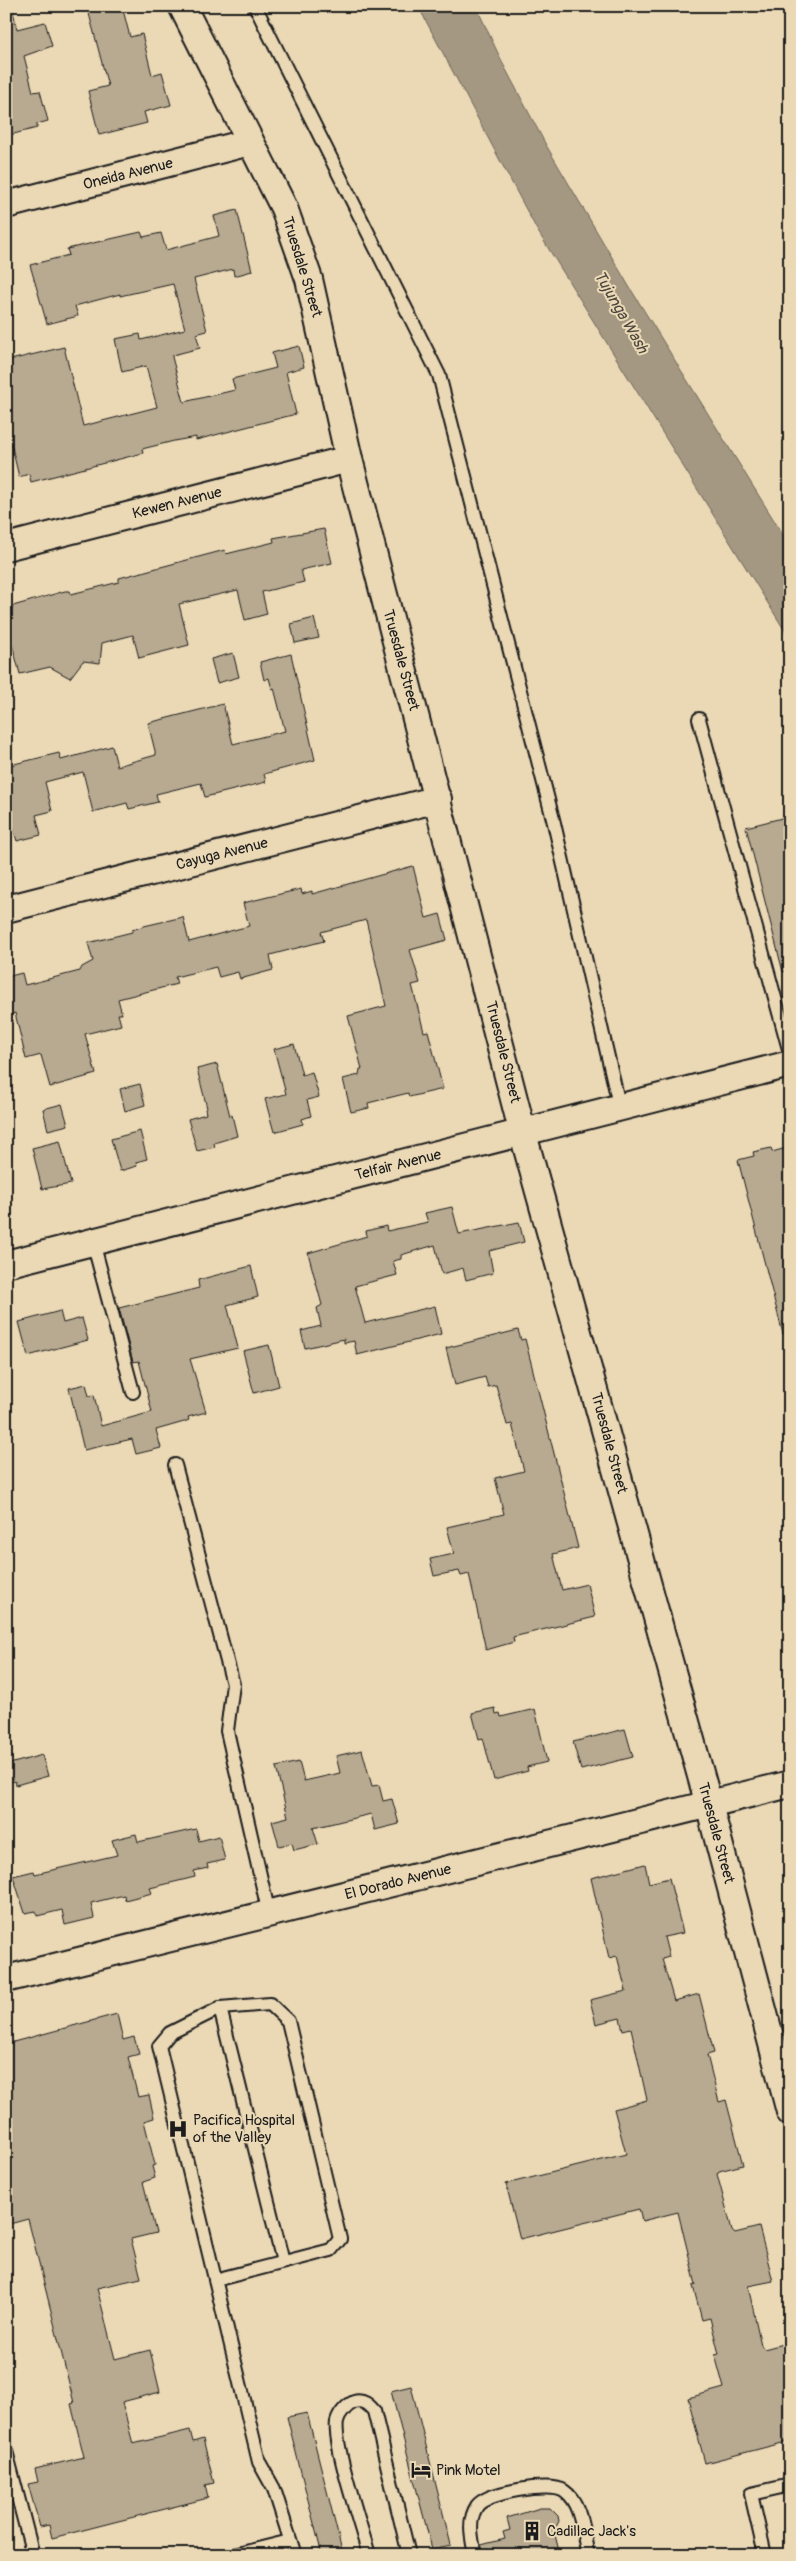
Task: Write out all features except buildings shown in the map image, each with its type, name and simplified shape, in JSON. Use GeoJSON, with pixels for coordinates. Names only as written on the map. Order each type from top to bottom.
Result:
{"type":"FeatureCollection","features":[{"type":"Feature","properties":{"kind":"street","name":"Truesdale Street"},"geometry":{"type":"LineString","coordinates":[[182,6],[284,208],[308,279],[349,459],[524,1134],[709,1805],[790,2112]]}},
{"type":"Feature","properties":{"kind":"street","name":"Oneida Avenue"},"geometry":{"type":"LineString","coordinates":[[6,205],[250,142]]}},
{"type":"Feature","properties":{"kind":"street","name":"Kewen Avenue"},"geometry":{"type":"LineString","coordinates":[[6,547],[349,459]]}},
{"type":"Feature","properties":{"kind":"street","name":"Cayuga Avenue"},"geometry":{"type":"LineString","coordinates":[[6,909],[438,799]]}},
{"type":"Feature","properties":{"kind":"street","name":"Telfair Avenue"},"geometry":{"type":"LineString","coordinates":[[6,1264],[524,1134],[790,1064]]}},
{"type":"Feature","properties":{"kind":"street","name":"El Dorado Avenue"},"geometry":{"type":"LineString","coordinates":[[6,1979],[790,1784]]}},
{"type":"Feature","properties":{"kind":"lane"},"geometry":{"type":"LineString","coordinates":[[255,6],[439,375],[554,823],[620,1109]]}},
{"type":"Feature","properties":{"kind":"lane"},"geometry":{"type":"LineString","coordinates":[[699,719],[790,1053]]}},
{"type":"Feature","properties":{"kind":"lane"},"geometry":{"type":"LineString","coordinates":[[93,1242],[133,1392]]}},
{"type":"Feature","properties":{"kind":"lane"},"geometry":{"type":"LineString","coordinates":[[175,1465],[232,1684],[227,1731],[269,1914]]}},
{"type":"Feature","properties":{"kind":"lane"},"geometry":{"type":"LineString","coordinates":[[215,2280],[331,2250],[340,2239],[288,2021],[270,2004],[220,2008],[170,2033],[159,2046],[215,2280],[259,2462],[274,2489],[295,2555]]}},
{"type":"Feature","properties":{"kind":"lane"},"geometry":{"type":"LineString","coordinates":[[220,2008],[283,2262]]}},
{"type":"Feature","properties":{"kind":"lane"},"geometry":{"type":"LineString","coordinates":[[369,2555],[341,2451],[337,2423],[347,2407],[360,2401],[366,2403],[374,2411],[409,2555]]}},
{"type":"Feature","properties":{"kind":"lane"},"geometry":{"type":"LineString","coordinates":[[6,2451],[33,2555]]}},
{"type":"Feature","properties":{"kind":"lane"},"geometry":{"type":"LineString","coordinates":[[765,2555],[751,2494],[790,2485]]}},
{"type":"Feature","properties":{"kind":"lane"},"geometry":{"type":"LineString","coordinates":[[475,2555],[470,2530],[477,2506],[490,2497],[547,2486],[565,2492],[577,2507],[588,2555]]}},
{"type":"Feature","properties":{"kind":"lane"},"geometry":{"type":"LineString","coordinates":[[234,2555],[290,2541]]}},
{"type":"Feature","properties":{"kind":"water","name":"Tujunga Wash"},"geometry":{"type":"Polygon","coordinates":[[[418,6],[476,6],[503,64],[546,145],[630,288],[790,546],[790,639],[537,230],[418,6]]]}},
{"type":"Feature","properties":{"kind":"place","name":"Pacifica Hospital of the Valley"},"geometry":{"type":"Point","coordinates":[178,2129]}},
{"type":"Feature","properties":{"kind":"place","name":"Pink Motel"},"geometry":{"type":"Point","coordinates":[421,2470]}},
{"type":"Feature","properties":{"kind":"place","name":"Cadillac Jack's"},"geometry":{"type":"Point","coordinates":[532,2531]}}]}
